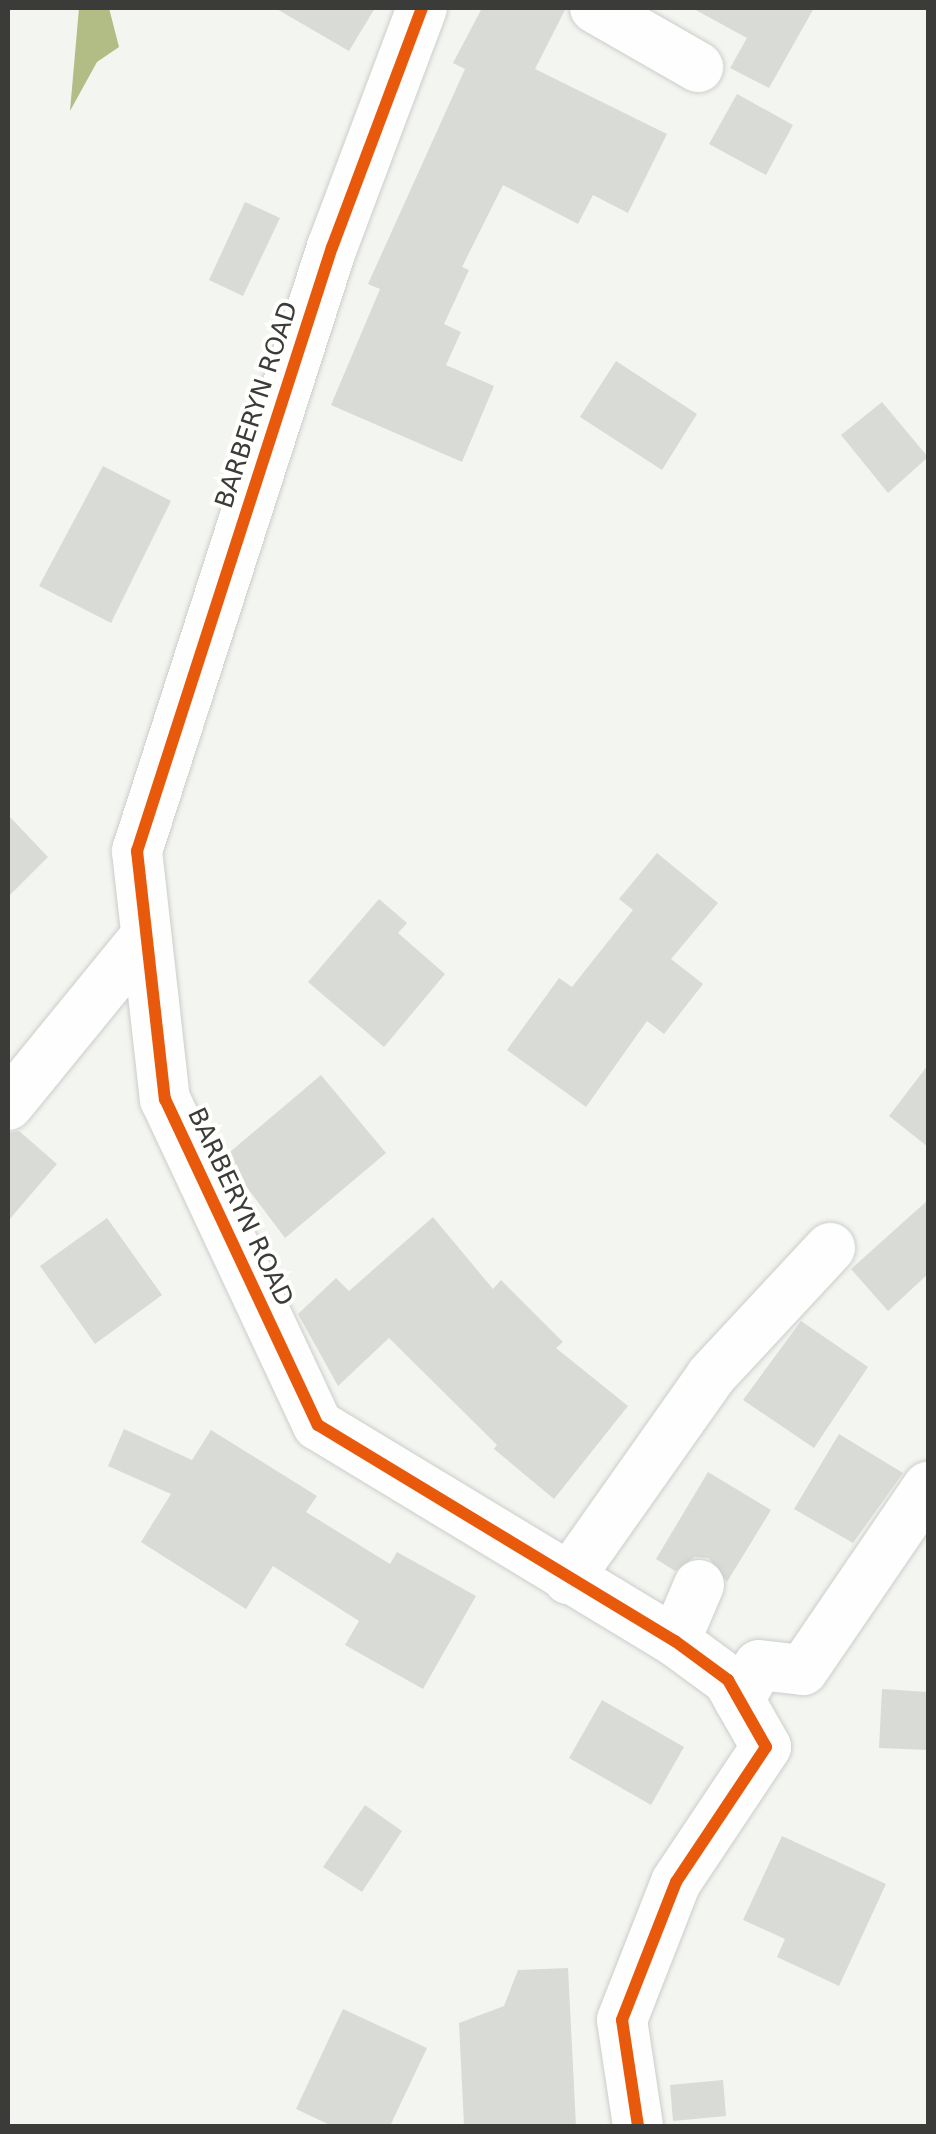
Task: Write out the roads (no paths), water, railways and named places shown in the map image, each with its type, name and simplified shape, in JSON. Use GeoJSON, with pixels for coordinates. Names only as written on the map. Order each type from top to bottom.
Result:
{"type":"FeatureCollection","features":[{"type":"Feature","properties":{"kind":"street","name":"BARBERYN ROAD"},"geometry":{"type":"LineString","coordinates":[[422,8],[332,247],[137,851],[165,1099],[318,1425],[675,1641],[728,1680],[766,1747],[676,1882],[622,2020],[638,2126]]}},
{"type":"Feature","properties":{"kind":"street"},"geometry":{"type":"LineString","coordinates":[[595,8],[698,67]]}},
{"type":"Feature","properties":{"kind":"street"},"geometry":{"type":"LineString","coordinates":[[8,1105],[146,936]]}},
{"type":"Feature","properties":{"kind":"street"},"geometry":{"type":"LineString","coordinates":[[568,1578],[711,1376],[830,1248]]}},
{"type":"Feature","properties":{"kind":"street"},"geometry":{"type":"LineString","coordinates":[[740,1700],[759,1665],[803,1670],[928,1487]]}},
{"type":"Feature","properties":{"kind":"street"},"geometry":{"type":"LineString","coordinates":[[675,1641],[699,1586]]}}]}
